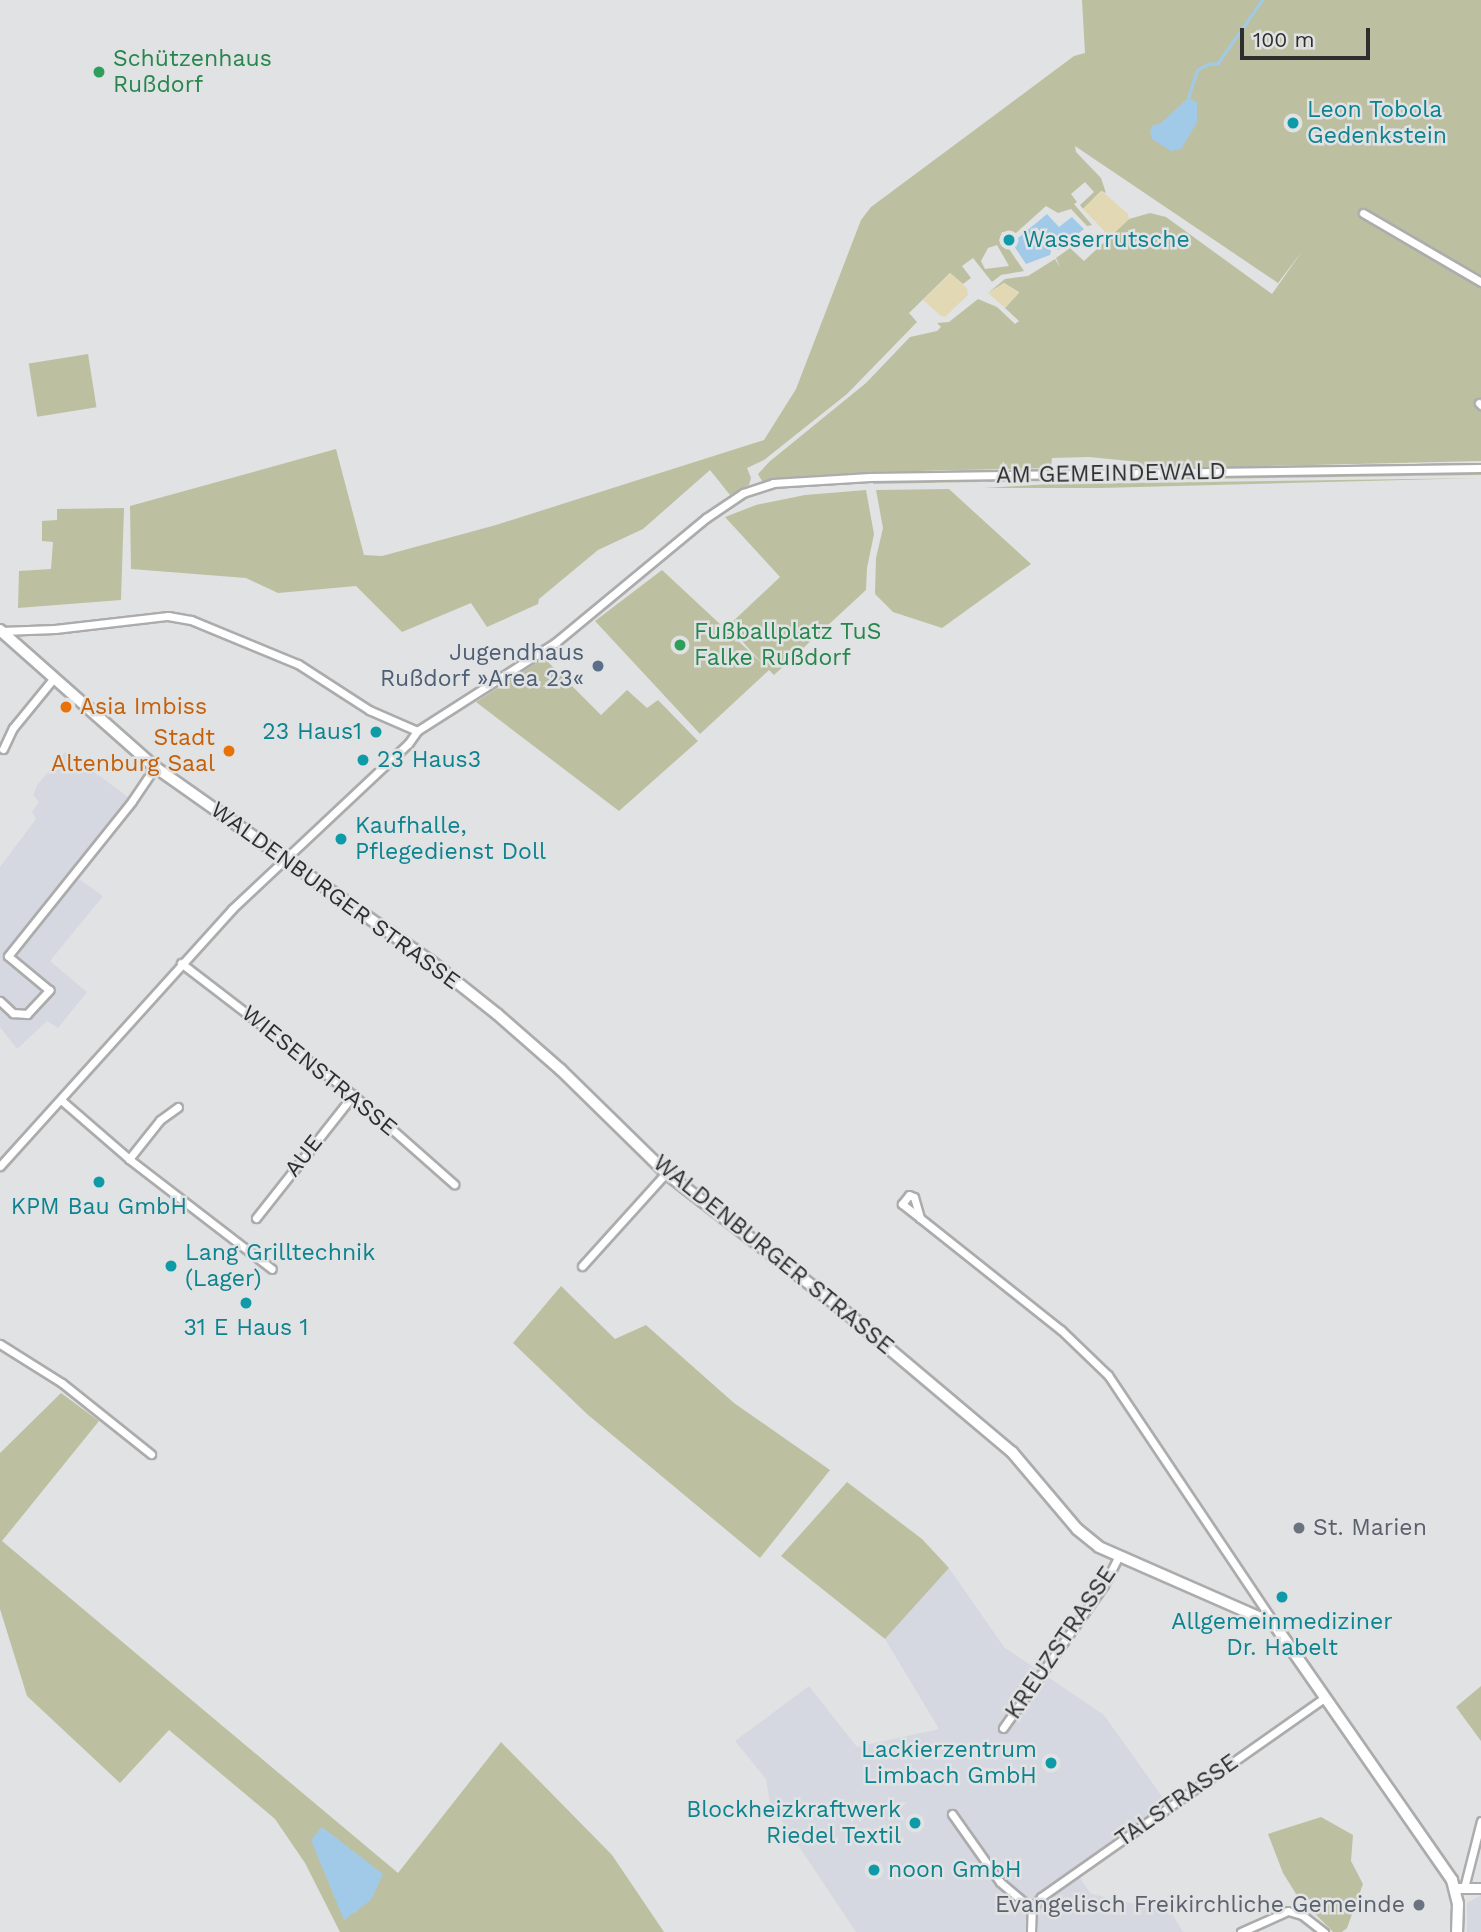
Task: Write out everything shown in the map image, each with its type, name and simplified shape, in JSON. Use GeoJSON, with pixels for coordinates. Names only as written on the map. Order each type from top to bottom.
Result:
{"type":"FeatureCollection","features":[{"type":"Feature","properties":{"kind":"main road","name":"WALDENBURGER STRASSE"},"geometry":{"type":"LineString","coordinates":[[1,631],[155,767],[429,960],[497,1014],[561,1070],[666,1173],[842,1309],[1012,1452],[1077,1529],[1118,1558],[1274,1624]]}},
{"type":"Feature","properties":{"kind":"main road"},"geometry":{"type":"LineString","coordinates":[[1274,1624],[1460,1888],[1457,1932]]}},
{"type":"Feature","properties":{"kind":"street"},"geometry":{"type":"LineString","coordinates":[[1363,213],[1481,282]]}},
{"type":"Feature","properties":{"kind":"street","name":"AM GEMEINDEWALD"},"geometry":{"type":"LineString","coordinates":[[0,1166],[232,909],[408,744],[417,731],[556,642],[706,517],[743,493],[773,483],[870,477],[1481,468]]}},
{"type":"Feature","properties":{"kind":"street"},"geometry":{"type":"LineString","coordinates":[[1,631],[55,629],[168,616],[191,620],[298,664],[369,710],[417,731]]}},
{"type":"Feature","properties":{"kind":"street"},"geometry":{"type":"LineString","coordinates":[[2,749],[13,728],[53,678]]}},
{"type":"Feature","properties":{"kind":"street"},"geometry":{"type":"LineString","coordinates":[[0,1000],[20,1016],[27,1014],[49,990],[8,956],[132,801],[155,767]]}},
{"type":"Feature","properties":{"kind":"street","name":"WIESENSTRASSE"},"geometry":{"type":"LineString","coordinates":[[181,963],[353,1095],[454,1184]]}},
{"type":"Feature","properties":{"kind":"street","name":"AUE"},"geometry":{"type":"LineString","coordinates":[[256,1218],[353,1095]]}},
{"type":"Feature","properties":{"kind":"street"},"geometry":{"type":"LineString","coordinates":[[61,1100],[130,1159],[272,1269]]}},
{"type":"Feature","properties":{"kind":"street"},"geometry":{"type":"LineString","coordinates":[[130,1159],[160,1120],[178,1107]]}},
{"type":"Feature","properties":{"kind":"street"},"geometry":{"type":"LineString","coordinates":[[582,1266],[666,1173]]}},
{"type":"Feature","properties":{"kind":"street"},"geometry":{"type":"LineString","coordinates":[[920,1218],[1061,1330],[1108,1375],[1274,1624]]}},
{"type":"Feature","properties":{"kind":"street"},"geometry":{"type":"LineString","coordinates":[[0,1344],[62,1383],[150,1454]]}},
{"type":"Feature","properties":{"kind":"street","name":"KREUZSTRASSE"},"geometry":{"type":"LineString","coordinates":[[1003,1728],[1104,1585],[1118,1558]]}},
{"type":"Feature","properties":{"kind":"street","name":"TALSTRASSE"},"geometry":{"type":"LineString","coordinates":[[1032,1909],[1047,1892],[1326,1697]]}},
{"type":"Feature","properties":{"kind":"street"},"geometry":{"type":"LineString","coordinates":[[951,1814],[1000,1882],[1032,1909],[1031,1932]]}},
{"type":"Feature","properties":{"kind":"street"},"geometry":{"type":"LineString","coordinates":[[1481,1821],[1460,1888],[1481,1888]]}},
{"type":"Feature","properties":{"kind":"street"},"geometry":{"type":"LineString","coordinates":[[1241,1932],[1288,1911],[1302,1915],[1324,1932]]}},
{"type":"Feature","properties":{"kind":"shaded area"},"geometry":{"type":"Polygon","coordinates":[[[66,751],[136,803],[79,879],[103,896],[50,961],[87,992],[58,1028],[47,1021],[17,1049],[0,1027],[0,867],[36,819],[32,812],[39,802],[33,795],[38,784],[66,751]]]}},
{"type":"Feature","properties":{"kind":"shaded area"},"geometry":{"type":"Polygon","coordinates":[[[949,1568],[1004,1647],[1104,1715],[1171,1809],[1078,1875],[1091,1894],[1171,1912],[1183,1932],[856,1932],[770,1803],[766,1779],[735,1741],[809,1686],[857,1747],[939,1729],[885,1639],[949,1568]]]}},
{"type":"Feature","properties":{"kind":"shaded area"},"geometry":{"type":"Polygon","coordinates":[[[1481,1895],[1481,1932],[1467,1932],[1467,1903],[1481,1895]]]}},
{"type":"Feature","properties":{"kind":"green space"},"geometry":{"type":"Polygon","coordinates":[[[1082,0],[1481,0],[1481,275],[1371,214],[1481,280],[1481,461],[1140,469],[1139,462],[1089,457],[1052,458],[1051,468],[875,472],[762,481],[758,474],[769,462],[866,383],[910,337],[937,331],[941,327],[937,323],[949,322],[978,299],[997,307],[1015,324],[1019,321],[1005,308],[1019,292],[1004,283],[988,293],[1005,279],[1028,276],[1055,259],[1060,267],[1056,258],[1070,248],[1084,261],[1129,219],[1150,213],[1166,217],[1272,294],[1303,250],[1278,283],[1075,146],[1076,152],[1101,178],[1106,193],[1101,191],[1083,209],[1080,205],[1094,192],[1085,182],[1071,194],[1077,202],[1074,204],[1092,225],[1087,226],[1071,209],[1058,213],[1046,206],[1016,233],[1002,232],[999,241],[1005,243],[1024,271],[1001,275],[992,282],[973,258],[962,266],[971,278],[963,284],[950,273],[909,313],[917,322],[847,394],[764,460],[747,468],[751,478],[749,485],[730,495],[710,470],[643,529],[598,550],[539,599],[538,604],[487,627],[471,603],[402,632],[356,586],[278,593],[246,578],[131,569],[130,506],[336,449],[364,555],[382,556],[496,525],[764,440],[796,389],[861,220],[871,207],[1074,56],[1085,53],[1082,0]],[[997,245],[988,248],[981,261],[985,269],[1009,266],[997,245]]]}},
{"type":"Feature","properties":{"kind":"green space"},"geometry":{"type":"Polygon","coordinates":[[[88,354],[96,407],[37,417],[29,363],[88,354]]]}},
{"type":"Feature","properties":{"kind":"green space"},"geometry":{"type":"Polygon","coordinates":[[[1481,470],[1481,475],[986,482],[988,479],[1014,478],[1481,470]]]}},
{"type":"Feature","properties":{"kind":"green space"},"geometry":{"type":"Polygon","coordinates":[[[1481,478],[1101,488],[984,488],[1050,484],[1481,478]]]}},
{"type":"Feature","properties":{"kind":"green space"},"geometry":{"type":"Polygon","coordinates":[[[979,479],[978,482],[873,484],[874,480],[979,479]]]}},
{"type":"Feature","properties":{"kind":"green space"},"geometry":{"type":"Polygon","coordinates":[[[949,489],[1031,564],[942,628],[893,612],[875,594],[876,558],[883,528],[876,490],[949,489]]]}},
{"type":"Feature","properties":{"kind":"green space"},"geometry":{"type":"Polygon","coordinates":[[[866,490],[874,534],[867,568],[866,590],[774,675],[769,670],[700,734],[595,621],[662,570],[764,665],[728,626],[780,577],[725,517],[756,505],[805,495],[866,490]]]}},
{"type":"Feature","properties":{"kind":"green space"},"geometry":{"type":"Polygon","coordinates":[[[124,508],[121,600],[18,608],[19,571],[51,569],[53,542],[42,541],[42,521],[57,520],[57,509],[124,508]]]}},
{"type":"Feature","properties":{"kind":"green space"},"geometry":{"type":"Polygon","coordinates":[[[544,658],[601,715],[627,690],[647,708],[658,700],[698,741],[619,811],[476,702],[544,658]]]}},
{"type":"Feature","properties":{"kind":"green space"},"geometry":{"type":"Polygon","coordinates":[[[561,1286],[615,1339],[646,1325],[734,1403],[830,1470],[760,1558],[587,1414],[513,1343],[561,1286]]]}},
{"type":"Feature","properties":{"kind":"green space"},"geometry":{"type":"Polygon","coordinates":[[[61,1393],[99,1421],[2,1541],[398,1873],[501,1742],[612,1855],[664,1932],[340,1932],[305,1863],[275,1819],[169,1730],[120,1783],[27,1696],[0,1609],[0,1453],[61,1393]],[[325,1869],[335,1898],[357,1913],[325,1869]]]}},
{"type":"Feature","properties":{"kind":"green space"},"geometry":{"type":"Polygon","coordinates":[[[847,1482],[922,1539],[949,1568],[885,1639],[781,1556],[847,1482]]]}},
{"type":"Feature","properties":{"kind":"green space"},"geometry":{"type":"Polygon","coordinates":[[[1481,1686],[1481,1741],[1456,1707],[1481,1686]]]}},
{"type":"Feature","properties":{"kind":"green space"},"geometry":{"type":"Polygon","coordinates":[[[1321,1817],[1353,1835],[1351,1861],[1363,1884],[1347,1928],[1342,1932],[1333,1932],[1296,1894],[1283,1873],[1268,1834],[1321,1817]]]}},
{"type":"Feature","properties":{"kind":"sand"},"geometry":{"type":"Polygon","coordinates":[[[1102,191],[1128,214],[1129,219],[1110,237],[1083,209],[1102,191]]]}},
{"type":"Feature","properties":{"kind":"sand"},"geometry":{"type":"Polygon","coordinates":[[[950,273],[967,288],[968,295],[945,317],[923,300],[950,273]]]}},
{"type":"Feature","properties":{"kind":"sand"},"geometry":{"type":"Polygon","coordinates":[[[1004,283],[1019,293],[1005,308],[988,293],[1004,283]]]}},
{"type":"Feature","properties":{"kind":"water"},"geometry":{"type":"Polygon","coordinates":[[[1188,98],[1197,102],[1197,122],[1181,149],[1171,151],[1152,139],[1150,132],[1153,125],[1160,124],[1188,98]]]}},
{"type":"Feature","properties":{"kind":"water"},"geometry":{"type":"Polygon","coordinates":[[[1047,214],[1059,227],[1072,217],[1084,229],[1058,250],[1036,227],[1032,232],[1051,251],[1050,255],[1026,264],[1012,243],[1047,214]]]}},
{"type":"Feature","properties":{"kind":"water"},"geometry":{"type":"Polygon","coordinates":[[[322,1827],[383,1874],[371,1900],[344,1920],[311,1840],[322,1827]]]}},
{"type":"Feature","properties":{"kind":"waterway"},"geometry":{"type":"LineString","coordinates":[[1188,98],[1197,70],[1208,64],[1218,63],[1262,0]]}},
{"type":"Feature","properties":{"kind":"place","name":"Schützenhaus Rußdorf"},"geometry":{"type":"Point","coordinates":[99,72]}},
{"type":"Feature","properties":{"kind":"place","name":"Leon Tobola Gedenkstein"},"geometry":{"type":"Point","coordinates":[1293,123]}},
{"type":"Feature","properties":{"kind":"place","name":"Wasserrutsche"},"geometry":{"type":"Point","coordinates":[1009,240]}},
{"type":"Feature","properties":{"kind":"place","name":"Fußballplatz TuS Falke Rußdorf"},"geometry":{"type":"Point","coordinates":[680,645]}},
{"type":"Feature","properties":{"kind":"place","name":"Jugendhaus Rußdorf »Area 23«"},"geometry":{"type":"Point","coordinates":[598,666]}},
{"type":"Feature","properties":{"kind":"place","name":"Asia Imbiss"},"geometry":{"type":"Point","coordinates":[66,707]}},
{"type":"Feature","properties":{"kind":"place","name":"23 Haus1"},"geometry":{"type":"Point","coordinates":[376,732]}},
{"type":"Feature","properties":{"kind":"place","name":"Stadt Altenburg Saal"},"geometry":{"type":"Point","coordinates":[229,751]}},
{"type":"Feature","properties":{"kind":"place","name":"23 Haus3"},"geometry":{"type":"Point","coordinates":[363,760]}},
{"type":"Feature","properties":{"kind":"place","name":"Kaufhalle, Pflegedienst Doll"},"geometry":{"type":"Point","coordinates":[341,839]}},
{"type":"Feature","properties":{"kind":"place","name":"KPM Bau GmbH"},"geometry":{"type":"Point","coordinates":[99,1182]}},
{"type":"Feature","properties":{"kind":"place","name":"Lang Grilltechnik (Lager)"},"geometry":{"type":"Point","coordinates":[171,1266]}},
{"type":"Feature","properties":{"kind":"place","name":"31 E Haus 1"},"geometry":{"type":"Point","coordinates":[246,1303]}},
{"type":"Feature","properties":{"kind":"place","name":"St. Marien"},"geometry":{"type":"Point","coordinates":[1299,1528]}},
{"type":"Feature","properties":{"kind":"place","name":"Allgemeinmediziner Dr. Habelt"},"geometry":{"type":"Point","coordinates":[1282,1597]}},
{"type":"Feature","properties":{"kind":"place","name":"Lackierzentrum Limbach GmbH"},"geometry":{"type":"Point","coordinates":[1051,1763]}},
{"type":"Feature","properties":{"kind":"place","name":"Blockheizkraftwerk Riedel Textil"},"geometry":{"type":"Point","coordinates":[915,1823]}},
{"type":"Feature","properties":{"kind":"place","name":"noon GmbH"},"geometry":{"type":"Point","coordinates":[874,1870]}},
{"type":"Feature","properties":{"kind":"place","name":"Evangelisch Freikirchliche Gemeinde"},"geometry":{"type":"Point","coordinates":[1419,1905]}}]}
